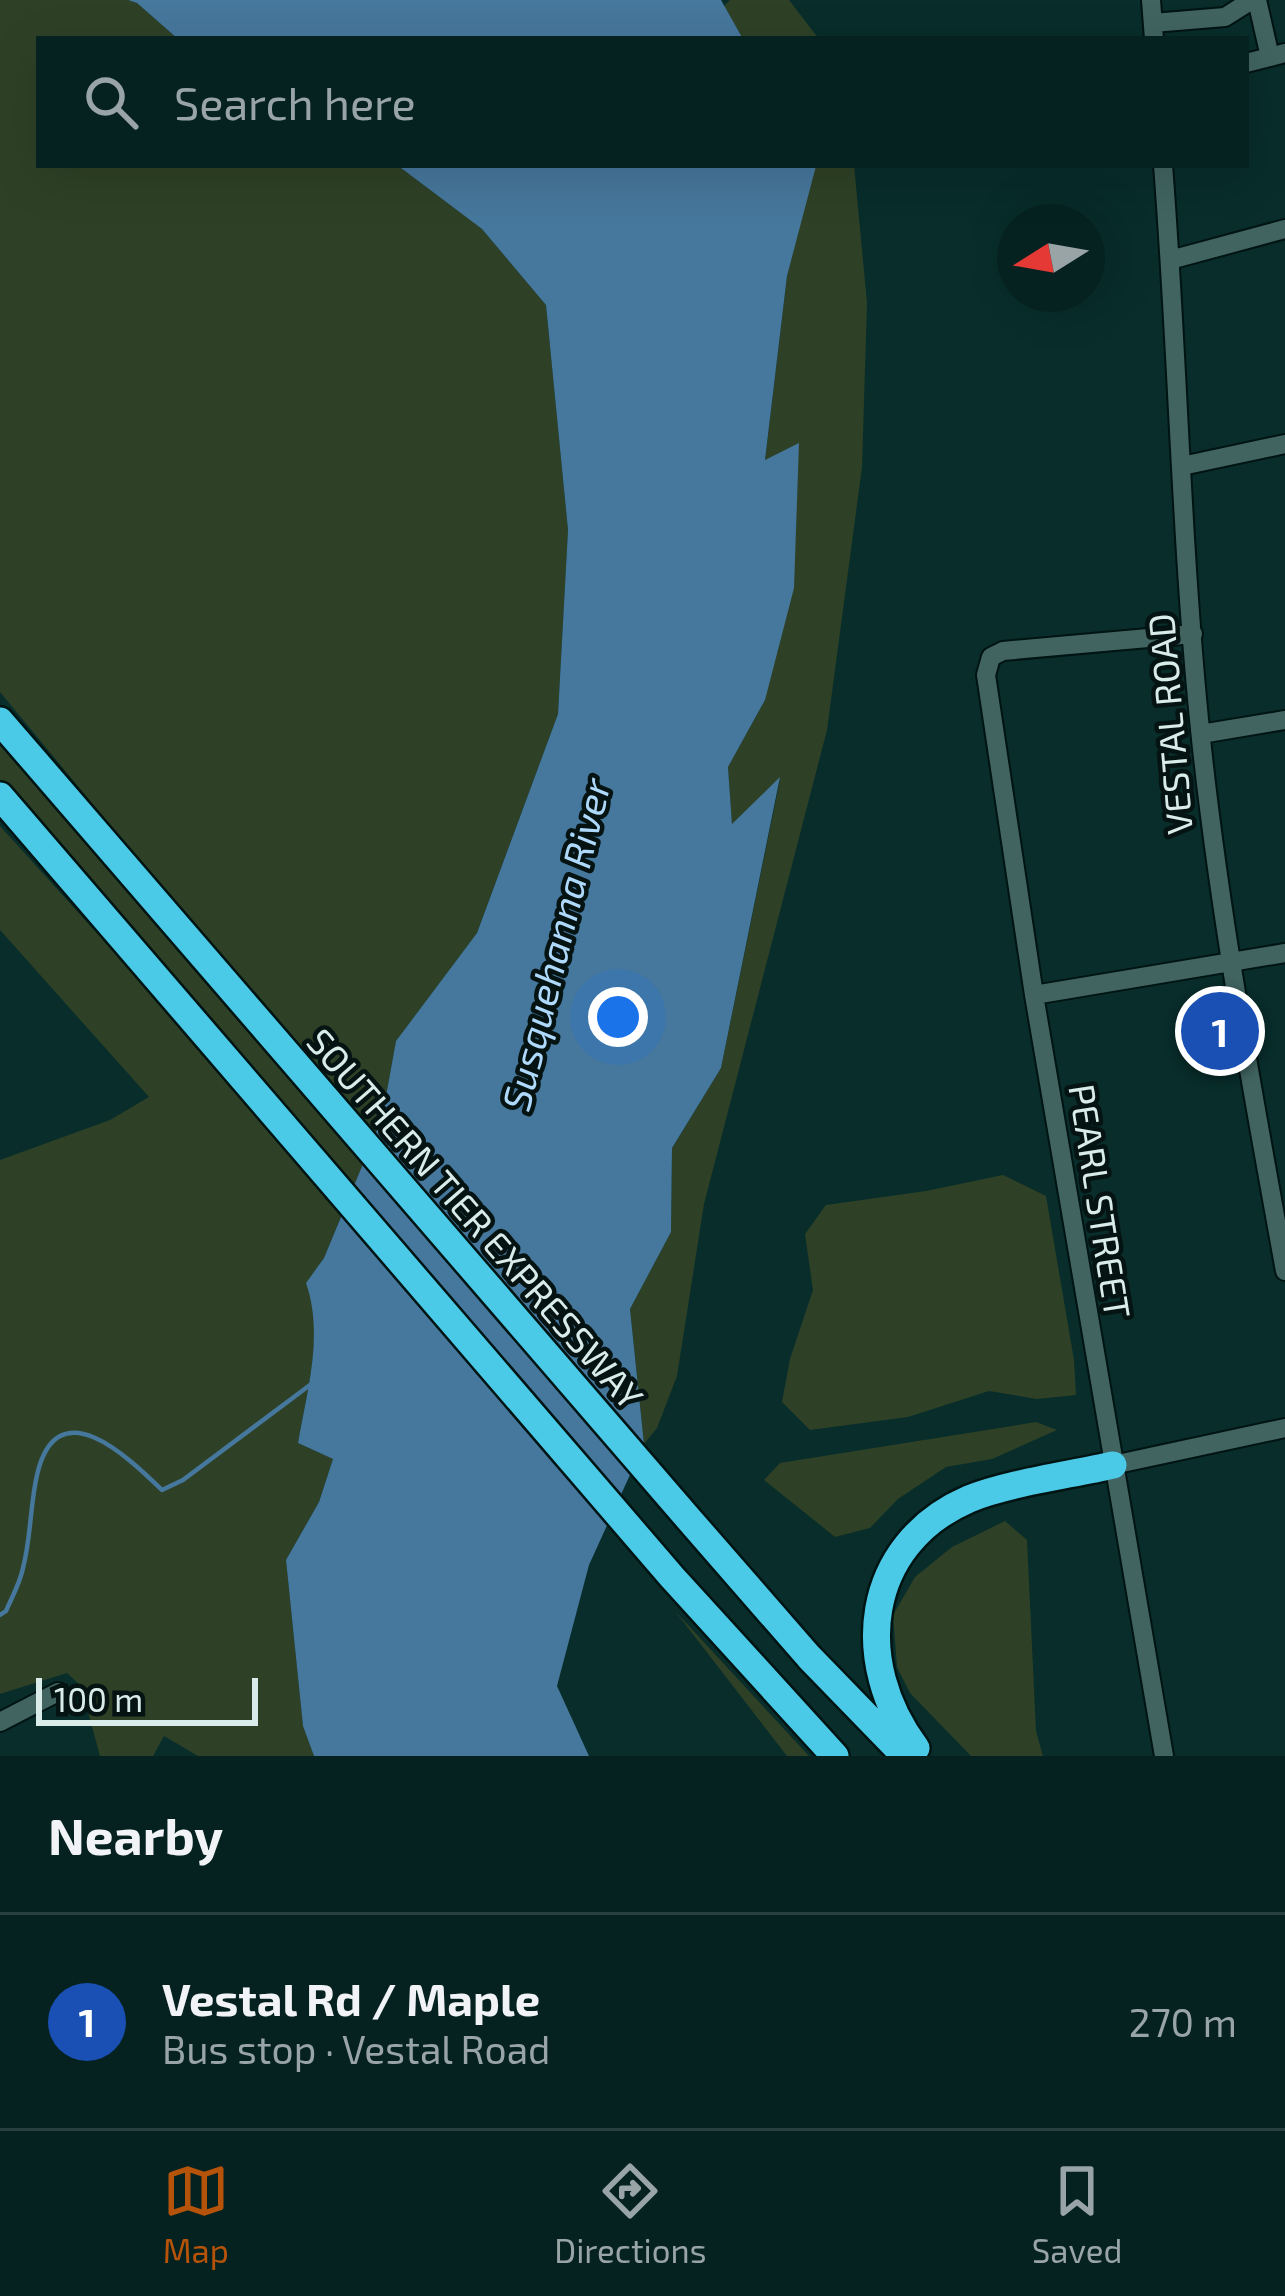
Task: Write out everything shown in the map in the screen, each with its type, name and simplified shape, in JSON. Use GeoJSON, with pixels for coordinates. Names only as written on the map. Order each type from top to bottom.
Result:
{"type":"FeatureCollection","features":[{"type":"Feature","properties":{"kind":"highway","name":"SOUTHERN TIER EXPRESSWAY"},"geometry":{"type":"LineString","coordinates":[[0,721],[809,1657],[905,1756]]}},
{"type":"Feature","properties":{"kind":"highway"},"geometry":{"type":"LineString","coordinates":[[0,796],[672,1577],[835,1756]]}},
{"type":"Feature","properties":{"kind":"highway"},"geometry":{"type":"LineString","coordinates":[[922,1756],[886,1700],[875,1645],[875,1618],[894,1567],[935,1519],[970,1498],[1113,1465]]}},
{"type":"Feature","properties":{"kind":"street"},"geometry":{"type":"LineString","coordinates":[[1151,0],[1153,31],[1225,16],[1254,0],[1278,55]]}},
{"type":"Feature","properties":{"kind":"street","name":"VESTAL ROAD"},"geometry":{"type":"LineString","coordinates":[[1163,168],[1201,734],[1230,963],[1278,1196],[1285,1271]]}},
{"type":"Feature","properties":{"kind":"street"},"geometry":{"type":"LineString","coordinates":[[1170,260],[1285,229]]}},
{"type":"Feature","properties":{"kind":"street"},"geometry":{"type":"LineString","coordinates":[[1182,466],[1285,443]]}},
{"type":"Feature","properties":{"kind":"street","name":"PEARL STREET"},"geometry":{"type":"LineString","coordinates":[[1164,1756],[1034,994],[986,675],[992,657],[1003,652],[1193,634]]}},
{"type":"Feature","properties":{"kind":"street"},"geometry":{"type":"LineString","coordinates":[[1201,734],[1285,720]]}},
{"type":"Feature","properties":{"kind":"street"},"geometry":{"type":"LineString","coordinates":[[1034,994],[1285,953]]}},
{"type":"Feature","properties":{"kind":"street"},"geometry":{"type":"LineString","coordinates":[[1113,1465],[1285,1428]]}},
{"type":"Feature","properties":{"kind":"street"},"geometry":{"type":"LineString","coordinates":[[0,1722],[58,1692]]}},
{"type":"Feature","properties":{"kind":"green space"},"geometry":{"type":"Polygon","coordinates":[[[0,0],[128,0],[175,36],[36,36],[36,168],[401,168],[482,229],[546,305],[568,530],[558,714],[477,933],[396,1041],[382,1118],[372,1142],[0,692],[0,0]]]}},
{"type":"Feature","properties":{"kind":"green space"},"geometry":{"type":"Polygon","coordinates":[[[730,0],[789,0],[817,36],[741,36],[724,6],[730,0]]]}},
{"type":"Feature","properties":{"kind":"green space"},"geometry":{"type":"Polygon","coordinates":[[[814,168],[854,168],[867,303],[862,467],[827,730],[704,1204],[677,1376],[657,1428],[644,1444],[630,1309],[671,1232],[672,1148],[721,1068],[780,780],[732,825],[728,767],[765,700],[799,444],[765,461],[787,276],[814,168]]]}},
{"type":"Feature","properties":{"kind":"green space"},"geometry":{"type":"Polygon","coordinates":[[[0,737],[365,1159],[350,1196],[0,784],[0,737]]]}},
{"type":"Feature","properties":{"kind":"green space"},"geometry":{"type":"Polygon","coordinates":[[[0,826],[345,1207],[324,1258],[307,1283],[314,1343],[298,1443],[333,1459],[319,1502],[286,1560],[303,1725],[314,1756],[198,1756],[164,1736],[153,1756],[100,1756],[81,1686],[67,1673],[0,1694],[0,1160],[110,1120],[149,1097],[0,930],[0,826]]]}},
{"type":"Feature","properties":{"kind":"green space"},"geometry":{"type":"Polygon","coordinates":[[[1003,1175],[1046,1196],[1076,1395],[1037,1399],[989,1391],[908,1417],[810,1430],[782,1402],[790,1359],[813,1290],[805,1234],[826,1205],[1003,1175]]]}},
{"type":"Feature","properties":{"kind":"green space"},"geometry":{"type":"Polygon","coordinates":[[[1036,1422],[1057,1430],[992,1459],[946,1467],[898,1499],[870,1528],[835,1537],[764,1480],[780,1463],[1036,1422]]]}},
{"type":"Feature","properties":{"kind":"green space"},"geometry":{"type":"Polygon","coordinates":[[[1005,1521],[1027,1540],[1036,1731],[1043,1756],[971,1756],[910,1693],[897,1667],[893,1615],[915,1577],[952,1547],[1005,1521]]]}},
{"type":"Feature","properties":{"kind":"green space"},"geometry":{"type":"Polygon","coordinates":[[[675,1611],[809,1756],[787,1756],[675,1611]]]}},
{"type":"Feature","properties":{"kind":"water"},"geometry":{"type":"Polygon","coordinates":[[[128,0],[721,0],[741,36],[175,36],[128,0]]]}},
{"type":"Feature","properties":{"kind":"water","name":"Susquehanna River"},"geometry":{"type":"Polygon","coordinates":[[[401,168],[815,168],[787,276],[765,460],[799,443],[794,588],[765,700],[728,767],[732,824],[780,777],[721,1068],[672,1148],[671,1232],[630,1309],[644,1444],[589,1565],[557,1686],[589,1756],[314,1756],[303,1726],[286,1560],[319,1502],[333,1459],[298,1443],[314,1343],[306,1283],[324,1258],[382,1118],[396,1041],[477,933],[558,714],[568,530],[546,305],[482,229],[401,168]]]}},
{"type":"Feature","properties":{"kind":"waterway"},"geometry":{"type":"LineString","coordinates":[[0,1615],[22,1574],[37,1475],[47,1449],[60,1436],[76,1433],[113,1448],[162,1490],[183,1480],[310,1385]]}},
{"type":"Feature","properties":{"kind":"place","name":"Vestal Rd / Maple"},"geometry":{"type":"Point","coordinates":[1220,1031]}}]}
